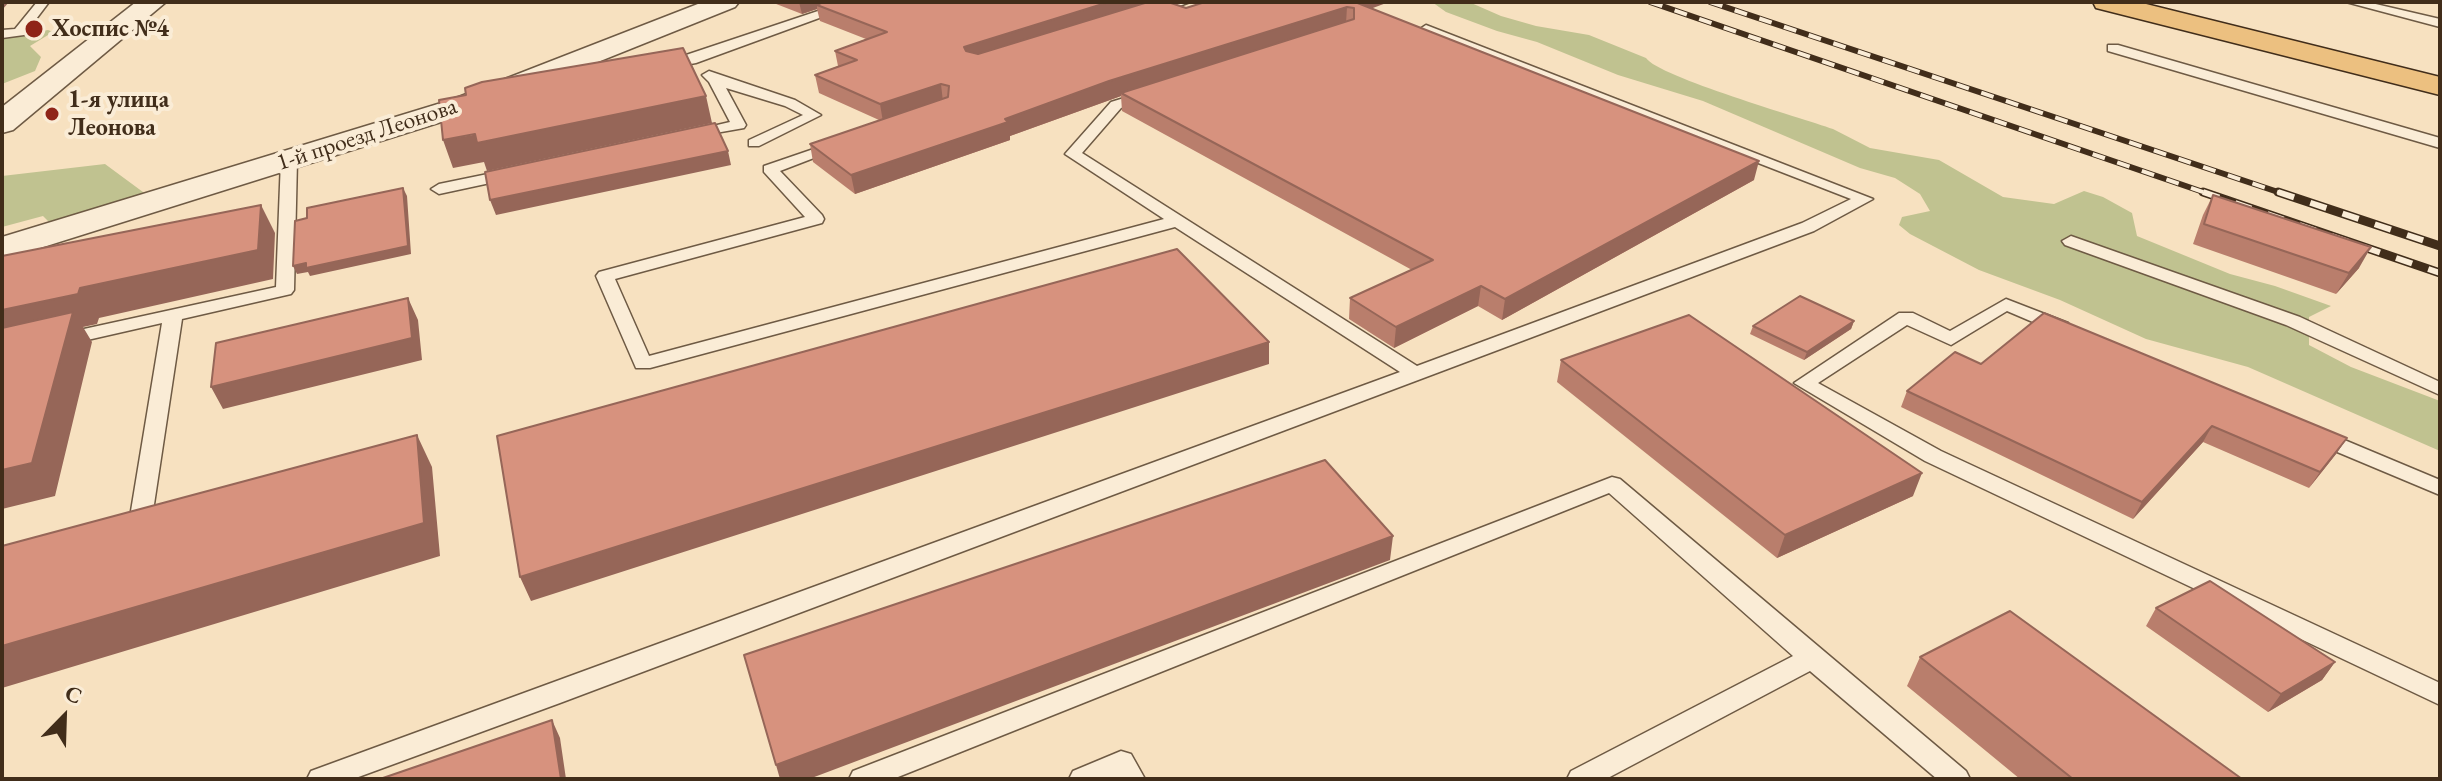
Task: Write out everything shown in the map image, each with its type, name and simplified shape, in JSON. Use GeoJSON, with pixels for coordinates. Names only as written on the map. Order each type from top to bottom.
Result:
{"type":"FeatureCollection","features":[{"type":"Feature","properties":{"kind":"main road"},"geometry":{"type":"LineString","coordinates":[[2106,2],[2440,86]]}},
{"type":"Feature","properties":{"kind":"main road"},"geometry":{"type":"LineString","coordinates":[[2180,2],[2440,67]]}},
{"type":"Feature","properties":{"kind":"street"},"geometry":{"type":"LineString","coordinates":[[2,123],[153,2]]}},
{"type":"Feature","properties":{"kind":"street","name":"1-й проезд Леонова"},"geometry":{"type":"LineString","coordinates":[[2,249],[462,106],[726,2]]}},
{"type":"Feature","properties":{"kind":"lane"},"geometry":{"type":"LineString","coordinates":[[2,34],[19,32],[43,2]]}},
{"type":"Feature","properties":{"kind":"lane"},"geometry":{"type":"LineString","coordinates":[[645,69],[691,60],[857,2]]}},
{"type":"Feature","properties":{"kind":"lane"},"geometry":{"type":"LineString","coordinates":[[1139,16],[1184,2]]}},
{"type":"Feature","properties":{"kind":"lane"},"geometry":{"type":"LineString","coordinates":[[2352,2],[2440,23]]}},
{"type":"Feature","properties":{"kind":"lane"},"geometry":{"type":"LineString","coordinates":[[321,779],[566,691],[1808,227],[1865,199],[1426,29]]}},
{"type":"Feature","properties":{"kind":"lane"},"geometry":{"type":"LineString","coordinates":[[2113,48],[2440,143]]}},
{"type":"Feature","properties":{"kind":"lane"},"geometry":{"type":"LineString","coordinates":[[679,138],[739,125],[715,80],[691,60]]}},
{"type":"Feature","properties":{"kind":"lane"},"geometry":{"type":"LineString","coordinates":[[715,80],[790,103],[814,115],[754,143]]}},
{"type":"Feature","properties":{"kind":"lane"},"geometry":{"type":"LineString","coordinates":[[462,106],[553,87]]}},
{"type":"Feature","properties":{"kind":"lane"},"geometry":{"type":"LineString","coordinates":[[1160,91],[1116,105],[1073,154],[1415,373]]}},
{"type":"Feature","properties":{"kind":"lane"},"geometry":{"type":"LineString","coordinates":[[857,139],[770,169],[816,219],[605,276],[643,364],[1177,221]]}},
{"type":"Feature","properties":{"kind":"lane"},"geometry":{"type":"LineString","coordinates":[[49,343],[285,290],[289,160]]}},
{"type":"Feature","properties":{"kind":"lane"},"geometry":{"type":"LineString","coordinates":[[439,189],[529,170]]}},
{"type":"Feature","properties":{"kind":"lane"},"geometry":{"type":"LineString","coordinates":[[2071,241],[2293,321],[2440,389]]}},
{"type":"Feature","properties":{"kind":"lane"},"geometry":{"type":"LineString","coordinates":[[2078,335],[2006,304],[1951,339],[1906,317],[1804,383],[1933,456],[2440,695]]}},
{"type":"Feature","properties":{"kind":"lane"},"geometry":{"type":"LineString","coordinates":[[142,511],[173,315]]}},
{"type":"Feature","properties":{"kind":"lane"},"geometry":{"type":"LineString","coordinates":[[2295,427],[2440,488]]}},
{"type":"Feature","properties":{"kind":"lane"},"geometry":{"type":"LineString","coordinates":[[863,779],[1612,484],[1956,779]]}},
{"type":"Feature","properties":{"kind":"lane"},"geometry":{"type":"LineString","coordinates":[[114,519],[171,503]]}},
{"type":"Feature","properties":{"kind":"lane"},"geometry":{"type":"LineString","coordinates":[[1581,779],[1812,658]]}},
{"type":"Feature","properties":{"kind":"lane"},"geometry":{"type":"LineString","coordinates":[[1083,779],[1121,762],[1131,779]]}},
{"type":"Feature","properties":{"kind":"green space"},"geometry":{"type":"Polygon","coordinates":[[[1432,2],[1469,2],[1536,26],[1589,35],[1646,58],[1676,76],[1833,129],[1870,148],[1939,160],[2003,197],[2054,204],[2084,191],[2103,197],[2132,213],[2137,236],[2230,274],[2331,306],[2309,317],[2309,345],[2351,367],[2440,401],[2440,451],[2248,367],[2146,339],[2060,300],[1979,270],[1910,234],[1899,225],[1902,217],[1930,211],[1920,194],[1895,178],[1860,168],[1703,101],[1618,75],[1537,42],[1446,12],[1432,2]]]}},
{"type":"Feature","properties":{"kind":"green space"},"geometry":{"type":"Polygon","coordinates":[[[48,30],[53,32],[30,46],[41,57],[35,71],[2,84],[2,38],[48,30]]]}},
{"type":"Feature","properties":{"kind":"green space"},"geometry":{"type":"Polygon","coordinates":[[[105,164],[147,195],[51,224],[43,216],[2,227],[2,176],[105,164]]]}},
{"type":"Feature","properties":{"kind":"building"},"geometry":{"type":"Polygon","coordinates":[[[823,2],[1109,2],[964,47],[966,51],[978,54],[1148,2],[1168,2],[1186,8],[1205,2],[1355,2],[1759,161],[1505,299],[1481,286],[1396,327],[1350,298],[1433,260],[1121,93],[1354,19],[1354,8],[1347,7],[1109,81],[1005,119],[1008,122],[851,175],[810,144],[948,97],[949,86],[941,84],[880,104],[815,75],[857,60],[835,51],[887,32],[817,5],[823,2]]]}},
{"type":"Feature","properties":{"kind":"building"},"geometry":{"type":"Polygon","coordinates":[[[683,48],[706,96],[477,143],[475,134],[443,140],[439,100],[466,95],[465,88],[482,82],[683,48]]]}},
{"type":"Feature","properties":{"kind":"building"},"geometry":{"type":"Polygon","coordinates":[[[715,123],[728,151],[490,200],[485,172],[715,123]]]}},
{"type":"Feature","properties":{"kind":"building"},"geometry":{"type":"Polygon","coordinates":[[[403,188],[408,246],[306,268],[306,263],[293,266],[295,221],[307,218],[307,208],[403,188]]]}},
{"type":"Feature","properties":{"kind":"building"},"geometry":{"type":"Polygon","coordinates":[[[2213,195],[2371,247],[2349,273],[2204,224],[2213,195]]]}},
{"type":"Feature","properties":{"kind":"building"},"geometry":{"type":"Polygon","coordinates":[[[261,205],[258,250],[80,288],[78,294],[2,310],[2,256],[261,205]]]}},
{"type":"Feature","properties":{"kind":"building"},"geometry":{"type":"Polygon","coordinates":[[[1177,249],[1269,342],[520,577],[497,436],[1177,249]]]}},
{"type":"Feature","properties":{"kind":"building"},"geometry":{"type":"Polygon","coordinates":[[[1800,296],[1854,321],[1807,352],[1753,326],[1800,296]]]}},
{"type":"Feature","properties":{"kind":"building"},"geometry":{"type":"Polygon","coordinates":[[[408,298],[412,338],[211,387],[216,343],[408,298]]]}},
{"type":"Feature","properties":{"kind":"building"},"geometry":{"type":"Polygon","coordinates":[[[73,312],[32,463],[2,470],[2,328],[73,312]]]}},
{"type":"Feature","properties":{"kind":"building"},"geometry":{"type":"Polygon","coordinates":[[[2044,313],[2347,438],[2320,472],[2212,426],[2142,502],[1907,391],[1955,352],[1981,364],[2044,313]]]}},
{"type":"Feature","properties":{"kind":"building"},"geometry":{"type":"Polygon","coordinates":[[[1689,315],[1922,473],[1785,535],[1561,360],[1689,315]]]}},
{"type":"Feature","properties":{"kind":"building"},"geometry":{"type":"Polygon","coordinates":[[[417,435],[424,523],[2,646],[2,546],[417,435]]]}},
{"type":"Feature","properties":{"kind":"building"},"geometry":{"type":"Polygon","coordinates":[[[1325,460],[1393,536],[776,765],[744,655],[1325,460]]]}},
{"type":"Feature","properties":{"kind":"building"},"geometry":{"type":"Polygon","coordinates":[[[2210,581],[2335,662],[2281,694],[2156,608],[2210,581]]]}},
{"type":"Feature","properties":{"kind":"building"},"geometry":{"type":"Polygon","coordinates":[[[2010,611],[2242,779],[2073,779],[1920,657],[2010,611]]]}},
{"type":"Feature","properties":{"kind":"building"},"geometry":{"type":"Polygon","coordinates":[[[552,720],[561,779],[380,779],[552,720]]]}},
{"type":"Feature","properties":{"kind":"railway"},"geometry":{"type":"LineString","coordinates":[[1650,2],[2209,194]]}},
{"type":"Feature","properties":{"kind":"railway"},"geometry":{"type":"LineString","coordinates":[[1710,2],[2284,194]]}},
{"type":"Feature","properties":{"kind":"railway"},"geometry":{"type":"LineString","coordinates":[[2203,192],[2440,273]]}},
{"type":"Feature","properties":{"kind":"railway"},"geometry":{"type":"LineString","coordinates":[[2278,192],[2284,194]]}},
{"type":"Feature","properties":{"kind":"railway"},"geometry":{"type":"LineString","coordinates":[[2284,194],[2440,246]]}},
{"type":"Feature","properties":{"kind":"place","name":"Хоспис №4"},"geometry":{"type":"Point","coordinates":[34,29]}},
{"type":"Feature","properties":{"kind":"place","name":"1-я улица Леонова"},"geometry":{"type":"Point","coordinates":[52,114]}}]}
